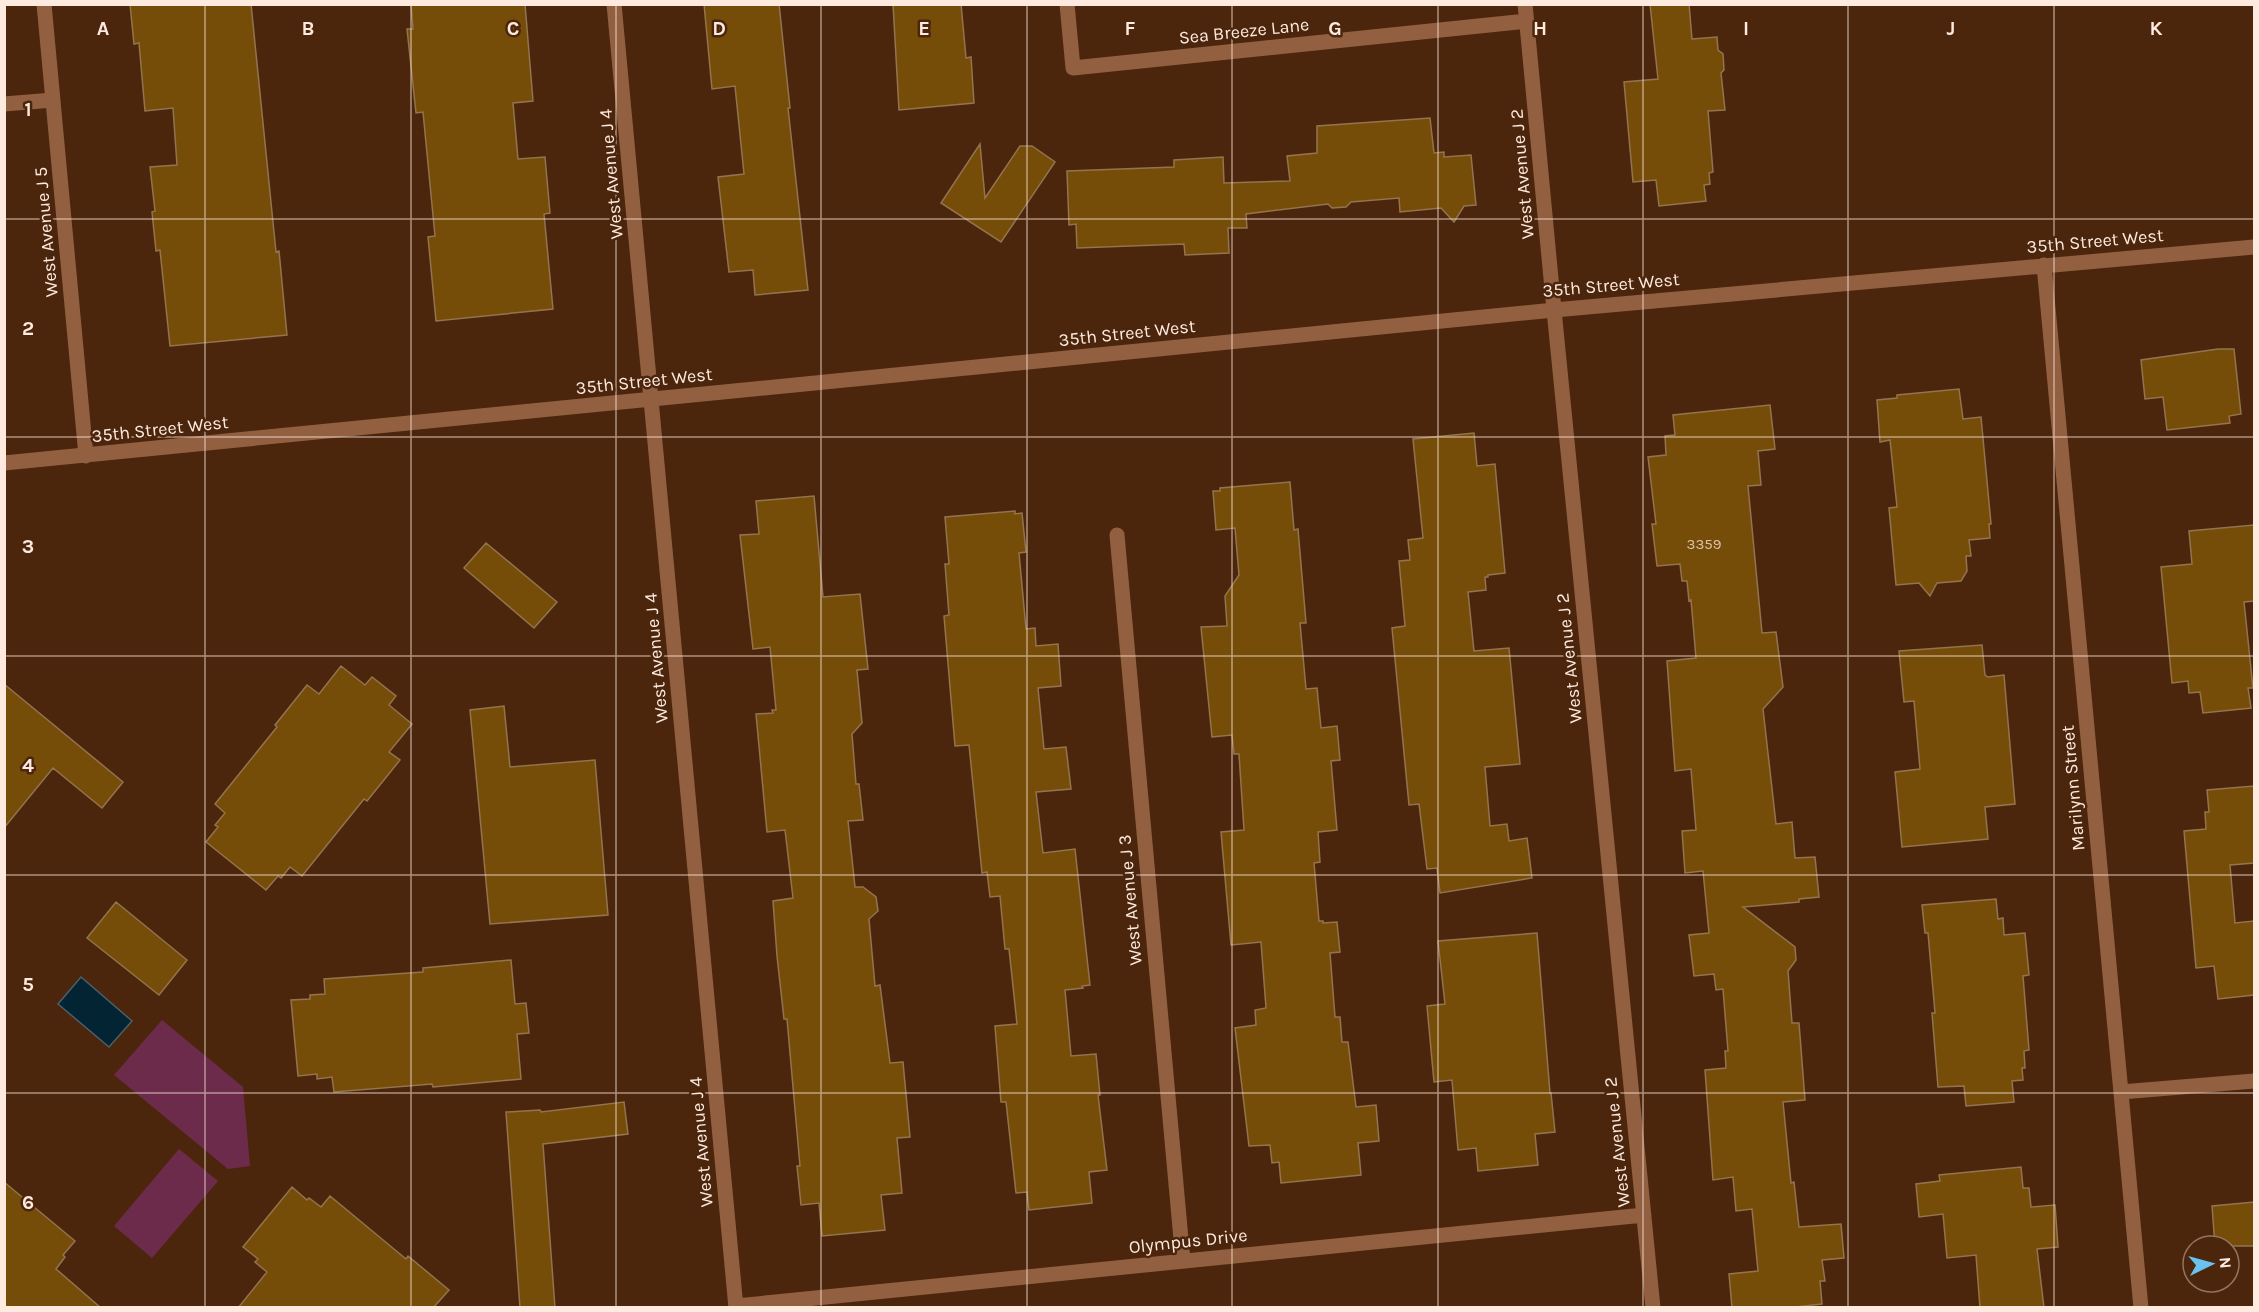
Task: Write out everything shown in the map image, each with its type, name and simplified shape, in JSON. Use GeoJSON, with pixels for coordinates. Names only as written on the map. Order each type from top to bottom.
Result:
{"type":"FeatureCollection","features":[{"type":"Feature","properties":{"kind":"street","name":"West Avenue J 5"},"geometry":{"type":"LineString","coordinates":[[44,4],[86,456]]}},
{"type":"Feature","properties":{"kind":"street","name":"West Avenue J 4"},"geometry":{"type":"LineString","coordinates":[[614,4],[736,1307]]}},
{"type":"Feature","properties":{"kind":"street","name":"Sea Breeze Lane"},"geometry":{"type":"LineString","coordinates":[[1067,4],[1073,68],[1527,21]]}},
{"type":"Feature","properties":{"kind":"street","name":"West Avenue J 2"},"geometry":{"type":"LineString","coordinates":[[1526,4],[1653,1308]]}},
{"type":"Feature","properties":{"kind":"street"},"geometry":{"type":"LineString","coordinates":[[4,104],[53,100]]}},
{"type":"Feature","properties":{"kind":"street","name":"35th Street West"},"geometry":{"type":"LineString","coordinates":[[4,463],[1554,310],[2254,247]]}},
{"type":"Feature","properties":{"kind":"street","name":"Marilynn Street"},"geometry":{"type":"LineString","coordinates":[[2044,265],[2141,1308]]}},
{"type":"Feature","properties":{"kind":"street","name":"West Avenue J 3"},"geometry":{"type":"LineString","coordinates":[[1117,536],[1183,1261]]}},
{"type":"Feature","properties":{"kind":"street"},"geometry":{"type":"LineString","coordinates":[[2121,1092],[2254,1081]]}},
{"type":"Feature","properties":{"kind":"street","name":"Olympus Drive"},"geometry":{"type":"LineString","coordinates":[[736,1307],[1644,1215]]}},
{"type":"Feature","properties":{"kind":"shaded area"},"geometry":{"type":"Polygon","coordinates":[[[162,1020],[243,1087],[250,1166],[228,1169],[114,1075],[162,1020]]]}},
{"type":"Feature","properties":{"kind":"shaded area"},"geometry":{"type":"Polygon","coordinates":[[[179,1149],[218,1181],[152,1258],[114,1226],[179,1149]]]}},
{"type":"Feature","properties":{"kind":"water"},"geometry":{"type":"Polygon","coordinates":[[[81,977],[132,1021],[109,1047],[58,1004],[81,977]]]}},
{"type":"Feature","properties":{"kind":"building"},"geometry":{"type":"Polygon","coordinates":[[[130,4],[251,4],[276,252],[279,251],[287,335],[170,346],[160,250],[156,251],[152,212],[155,211],[150,167],[177,165],[173,108],[145,111],[139,43],[134,44],[130,4]]]}},
{"type":"Feature","properties":{"kind":"building"},"geometry":{"type":"Polygon","coordinates":[[[411,4],[525,4],[533,101],[513,103],[518,159],[545,157],[550,213],[544,214],[553,309],[436,321],[428,237],[435,236],[423,112],[416,113],[407,29],[413,29],[411,4]]]}},
{"type":"Feature","properties":{"kind":"building"},"geometry":{"type":"Polygon","coordinates":[[[704,4],[779,4],[808,290],[755,295],[753,270],[729,272],[718,177],[744,174],[735,86],[712,89],[704,4]]]}},
{"type":"Feature","properties":{"kind":"building"},"geometry":{"type":"Polygon","coordinates":[[[893,4],[961,4],[966,58],[971,57],[974,103],[899,110],[893,4]]]}},
{"type":"Feature","properties":{"kind":"building"},"geometry":{"type":"Polygon","coordinates":[[[1650,4],[1689,4],[1692,39],[1717,37],[1718,50],[1723,54],[1724,70],[1721,73],[1725,110],[1708,111],[1713,172],[1709,173],[1710,184],[1704,185],[1706,201],[1659,206],[1656,180],[1633,182],[1624,82],[1658,79],[1650,4]]]}},
{"type":"Feature","properties":{"kind":"building"},"geometry":{"type":"Polygon","coordinates":[[[1430,118],[1434,153],[1444,152],[1444,157],[1471,155],[1476,205],[1464,206],[1454,222],[1441,208],[1400,212],[1399,198],[1351,202],[1346,207],[1332,208],[1328,204],[1246,214],[1247,228],[1228,228],[1229,253],[1185,255],[1184,244],[1077,248],[1076,224],[1069,225],[1067,171],[1174,167],[1174,160],[1223,157],[1224,183],[1290,181],[1287,156],[1317,153],[1317,126],[1430,118]]]}},
{"type":"Feature","properties":{"kind":"building"},"geometry":{"type":"Polygon","coordinates":[[[980,144],[985,198],[1020,146],[1032,146],[1055,162],[1001,242],[941,203],[980,144]]]}},
{"type":"Feature","properties":{"kind":"building"},"geometry":{"type":"Polygon","coordinates":[[[2218,349],[2234,349],[2241,414],[2229,416],[2230,423],[2167,430],[2163,397],[2145,399],[2141,360],[2218,349]]]}},
{"type":"Feature","properties":{"kind":"building"},"geometry":{"type":"Polygon","coordinates":[[[1959,389],[1963,419],[1981,417],[1991,524],[1989,524],[1990,538],[1969,540],[1971,556],[1966,556],[1967,571],[1961,581],[1937,583],[1930,596],[1919,583],[1896,585],[1889,508],[1897,507],[1890,440],[1880,442],[1877,400],[1897,398],[1897,395],[1959,389]]]}},
{"type":"Feature","properties":{"kind":"building"},"geometry":{"type":"Polygon","coordinates":[[[1770,405],[1775,449],[1758,451],[1761,485],[1748,486],[1762,633],[1776,632],[1783,687],[1763,709],[1776,824],[1792,822],[1795,858],[1815,857],[1819,897],[1799,899],[1799,902],[1743,907],[1795,947],[1796,960],[1788,971],[1792,1023],[1799,1023],[1805,1100],[1783,1102],[1791,1183],[1794,1182],[1799,1227],[1841,1224],[1844,1258],[1822,1260],[1825,1281],[1820,1281],[1822,1304],[1786,1308],[1732,1308],[1729,1274],[1758,1271],[1752,1209],[1736,1211],[1733,1177],[1713,1180],[1705,1070],[1726,1068],[1725,1051],[1728,1051],[1723,989],[1716,990],[1714,974],[1694,976],[1689,935],[1709,933],[1703,871],[1685,873],[1682,831],[1696,830],[1691,769],[1675,771],[1667,661],[1696,658],[1691,600],[1689,601],[1687,581],[1682,581],[1680,564],[1657,566],[1652,524],[1656,524],[1648,457],[1666,455],[1665,436],[1675,435],[1673,415],[1770,405]]]}},
{"type":"Feature","properties":{"kind":"building"},"geometry":{"type":"Polygon","coordinates":[[[1474,433],[1477,466],[1495,464],[1505,573],[1485,577],[1486,590],[1468,592],[1474,651],[1509,648],[1520,764],[1485,767],[1490,826],[1507,824],[1509,841],[1527,838],[1532,878],[1440,893],[1437,868],[1427,869],[1419,804],[1409,805],[1392,628],[1405,626],[1399,561],[1410,560],[1408,540],[1423,538],[1413,439],[1474,433]]]}},
{"type":"Feature","properties":{"kind":"building"},"geometry":{"type":"Polygon","coordinates":[[[1290,482],[1294,530],[1298,529],[1306,623],[1300,623],[1306,689],[1317,688],[1321,728],[1337,726],[1340,760],[1331,761],[1337,830],[1318,832],[1320,862],[1314,863],[1319,921],[1337,922],[1340,952],[1330,953],[1335,1017],[1340,1017],[1342,1042],[1348,1042],[1356,1107],[1376,1105],[1379,1141],[1358,1143],[1361,1175],[1281,1183],[1279,1162],[1272,1163],[1270,1145],[1249,1146],[1235,1028],[1256,1025],[1255,1010],[1266,1008],[1261,942],[1231,945],[1221,832],[1244,830],[1239,754],[1234,754],[1232,735],[1212,737],[1201,627],[1227,626],[1225,596],[1239,575],[1235,528],[1216,530],[1213,491],[1220,491],[1220,488],[1290,482]]]}},
{"type":"Feature","properties":{"kind":"building"},"geometry":{"type":"Polygon","coordinates":[[[814,496],[823,597],[860,594],[868,669],[857,670],[862,723],[852,734],[856,784],[859,784],[863,820],[848,821],[855,887],[863,887],[876,897],[878,911],[869,919],[875,986],[880,985],[890,1063],[903,1062],[910,1137],[897,1138],[902,1193],[881,1195],[885,1230],[822,1236],[819,1203],[801,1205],[797,1166],[800,1166],[787,1019],[784,1019],[773,901],[793,898],[785,830],[767,832],[756,714],[773,713],[772,710],[776,710],[770,647],[753,649],[740,535],[759,534],[756,501],[814,496]]]}},
{"type":"Feature","properties":{"kind":"building"},"geometry":{"type":"Polygon","coordinates":[[[1015,511],[1015,514],[1022,513],[1026,552],[1019,553],[1026,629],[1035,628],[1036,646],[1058,644],[1061,686],[1038,688],[1044,749],[1066,747],[1071,789],[1036,792],[1043,853],[1075,849],[1090,985],[1065,990],[1071,1056],[1096,1054],[1100,1095],[1098,1095],[1107,1170],[1089,1172],[1092,1203],[1029,1210],[1027,1192],[1016,1193],[1006,1102],[1001,1102],[995,1026],[1017,1024],[1009,949],[1005,949],[1000,896],[990,897],[987,872],[982,873],[969,745],[955,746],[944,616],[949,615],[945,564],[949,564],[945,517],[1015,511]]]}},
{"type":"Feature","properties":{"kind":"building"},"geometry":{"type":"Polygon","coordinates":[[[2254,525],[2254,601],[2244,602],[2253,688],[2248,688],[2251,708],[2203,713],[2200,692],[2189,693],[2188,681],[2172,683],[2161,567],[2192,564],[2189,531],[2254,525]]]}},
{"type":"Feature","properties":{"kind":"building"},"geometry":{"type":"Polygon","coordinates":[[[486,543],[557,602],[534,628],[464,568],[486,543]]]}},
{"type":"Feature","properties":{"kind":"building"},"geometry":{"type":"Polygon","coordinates":[[[1982,645],[1985,675],[1988,677],[2004,675],[2015,804],[1985,807],[1988,839],[1902,847],[1895,772],[1920,769],[1914,701],[1904,702],[1899,651],[1982,645]]]}},
{"type":"Feature","properties":{"kind":"building"},"geometry":{"type":"Polygon","coordinates":[[[341,666],[365,685],[372,677],[396,696],[389,705],[412,724],[389,752],[400,760],[367,801],[364,799],[302,876],[290,867],[281,878],[278,876],[266,890],[206,842],[218,827],[215,825],[225,813],[215,804],[277,727],[275,725],[307,685],[319,694],[341,666]]]}},
{"type":"Feature","properties":{"kind":"building"},"geometry":{"type":"Polygon","coordinates":[[[4,684],[123,782],[102,808],[53,768],[4,828],[4,684]]]}},
{"type":"Feature","properties":{"kind":"building"},"geometry":{"type":"Polygon","coordinates":[[[504,706],[510,767],[595,760],[608,915],[490,924],[470,710],[504,706]]]}},
{"type":"Feature","properties":{"kind":"building"},"geometry":{"type":"Polygon","coordinates":[[[2254,786],[2254,863],[2230,865],[2235,923],[2254,921],[2254,995],[2218,999],[2214,966],[2196,968],[2184,831],[2206,829],[2205,812],[2209,812],[2207,790],[2254,786]]]}},
{"type":"Feature","properties":{"kind":"building"},"geometry":{"type":"Polygon","coordinates":[[[1996,899],[1998,919],[2003,918],[2004,935],[2025,933],[2029,975],[2023,976],[2029,1050],[2024,1051],[2023,1080],[2012,1081],[2014,1102],[1966,1106],[1964,1086],[1938,1087],[1932,1013],[1935,1013],[1928,933],[1925,933],[1922,905],[1996,899]]]}},
{"type":"Feature","properties":{"kind":"building"},"geometry":{"type":"Polygon","coordinates":[[[116,902],[187,960],[159,995],[87,938],[116,902]]]}},
{"type":"Feature","properties":{"kind":"building"},"geometry":{"type":"Polygon","coordinates":[[[1537,933],[1555,1132],[1535,1134],[1538,1165],[1478,1171],[1476,1148],[1458,1150],[1452,1080],[1434,1082],[1427,1006],[1445,1004],[1438,941],[1537,933]]]}},
{"type":"Feature","properties":{"kind":"building"},"geometry":{"type":"Polygon","coordinates":[[[511,960],[515,1004],[526,1003],[529,1033],[517,1034],[521,1079],[433,1087],[432,1084],[334,1092],[332,1077],[317,1079],[317,1074],[298,1076],[291,1000],[310,999],[310,995],[325,994],[324,979],[423,972],[423,968],[511,960]]]}},
{"type":"Feature","properties":{"kind":"building"},"geometry":{"type":"Polygon","coordinates":[[[624,1102],[628,1134],[543,1144],[555,1308],[520,1308],[506,1112],[540,1110],[541,1112],[624,1102]]]}},
{"type":"Feature","properties":{"kind":"building"},"geometry":{"type":"Polygon","coordinates":[[[2021,1167],[2023,1188],[2029,1188],[2031,1207],[2055,1205],[2058,1247],[2037,1249],[2044,1308],[1980,1308],[1976,1255],[1947,1258],[1943,1214],[1919,1217],[1916,1184],[1940,1181],[1939,1175],[2021,1167]]]}},
{"type":"Feature","properties":{"kind":"building"},"geometry":{"type":"Polygon","coordinates":[[[4,1182],[75,1241],[63,1255],[65,1257],[56,1269],[101,1308],[4,1308],[4,1182]]]}},
{"type":"Feature","properties":{"kind":"building"},"geometry":{"type":"Polygon","coordinates":[[[292,1187],[307,1200],[309,1198],[321,1207],[330,1196],[406,1259],[408,1256],[449,1290],[433,1308],[238,1308],[267,1272],[255,1262],[258,1259],[243,1247],[292,1187]]]}},
{"type":"Feature","properties":{"kind":"building"},"geometry":{"type":"Polygon","coordinates":[[[2254,1202],[2254,1246],[2241,1246],[2241,1234],[2214,1234],[2212,1206],[2254,1202]]]}}]}
